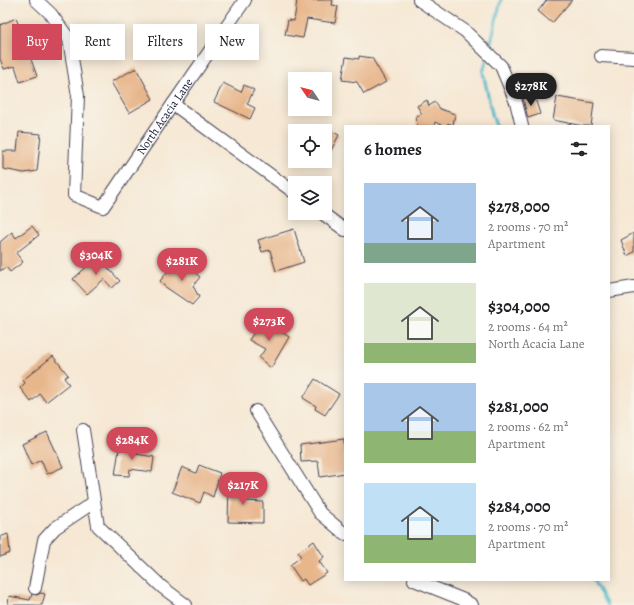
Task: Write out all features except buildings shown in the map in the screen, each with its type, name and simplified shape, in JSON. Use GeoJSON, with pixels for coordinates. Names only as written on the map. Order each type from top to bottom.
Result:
{"type":"FeatureCollection","features":[{"type":"Feature","properties":{"kind":"street","name":"North Acacia Lane"},"geometry":{"type":"LineString","coordinates":[[36,0],[51,14],[69,39],[78,96],[74,196],[103,207],[172,104],[245,0]]}},
{"type":"Feature","properties":{"kind":"street"},"geometry":{"type":"LineString","coordinates":[[419,0],[465,31],[501,66],[516,102],[522,125]]}},
{"type":"Feature","properties":{"kind":"street"},"geometry":{"type":"LineString","coordinates":[[601,56],[634,58]]}},
{"type":"Feature","properties":{"kind":"street"},"geometry":{"type":"LineString","coordinates":[[172,104],[288,188]]}},
{"type":"Feature","properties":{"kind":"street"},"geometry":{"type":"LineString","coordinates":[[331,220],[344,229]]}},
{"type":"Feature","properties":{"kind":"street"},"geometry":{"type":"LineString","coordinates":[[610,290],[634,287]]}},
{"type":"Feature","properties":{"kind":"street"},"geometry":{"type":"LineString","coordinates":[[256,411],[320,513],[344,533]]}},
{"type":"Feature","properties":{"kind":"street"},"geometry":{"type":"LineString","coordinates":[[83,430],[98,526],[162,587],[186,605]]}},
{"type":"Feature","properties":{"kind":"street"},"geometry":{"type":"LineString","coordinates":[[35,588],[44,540],[55,528],[94,502]]}},
{"type":"Feature","properties":{"kind":"street"},"geometry":{"type":"LineString","coordinates":[[416,581],[464,600],[472,605]]}},
{"type":"Feature","properties":{"kind":"waterway"},"geometry":{"type":"LineString","coordinates":[[489,50],[501,0]]}},
{"type":"Feature","properties":{"kind":"waterway"},"geometry":{"type":"LineString","coordinates":[[487,58],[483,72],[496,125]]}},
{"type":"Feature","properties":{"kind":"waterway"},"geometry":{"type":"LineString","coordinates":[[594,581],[607,605]]}}]}
